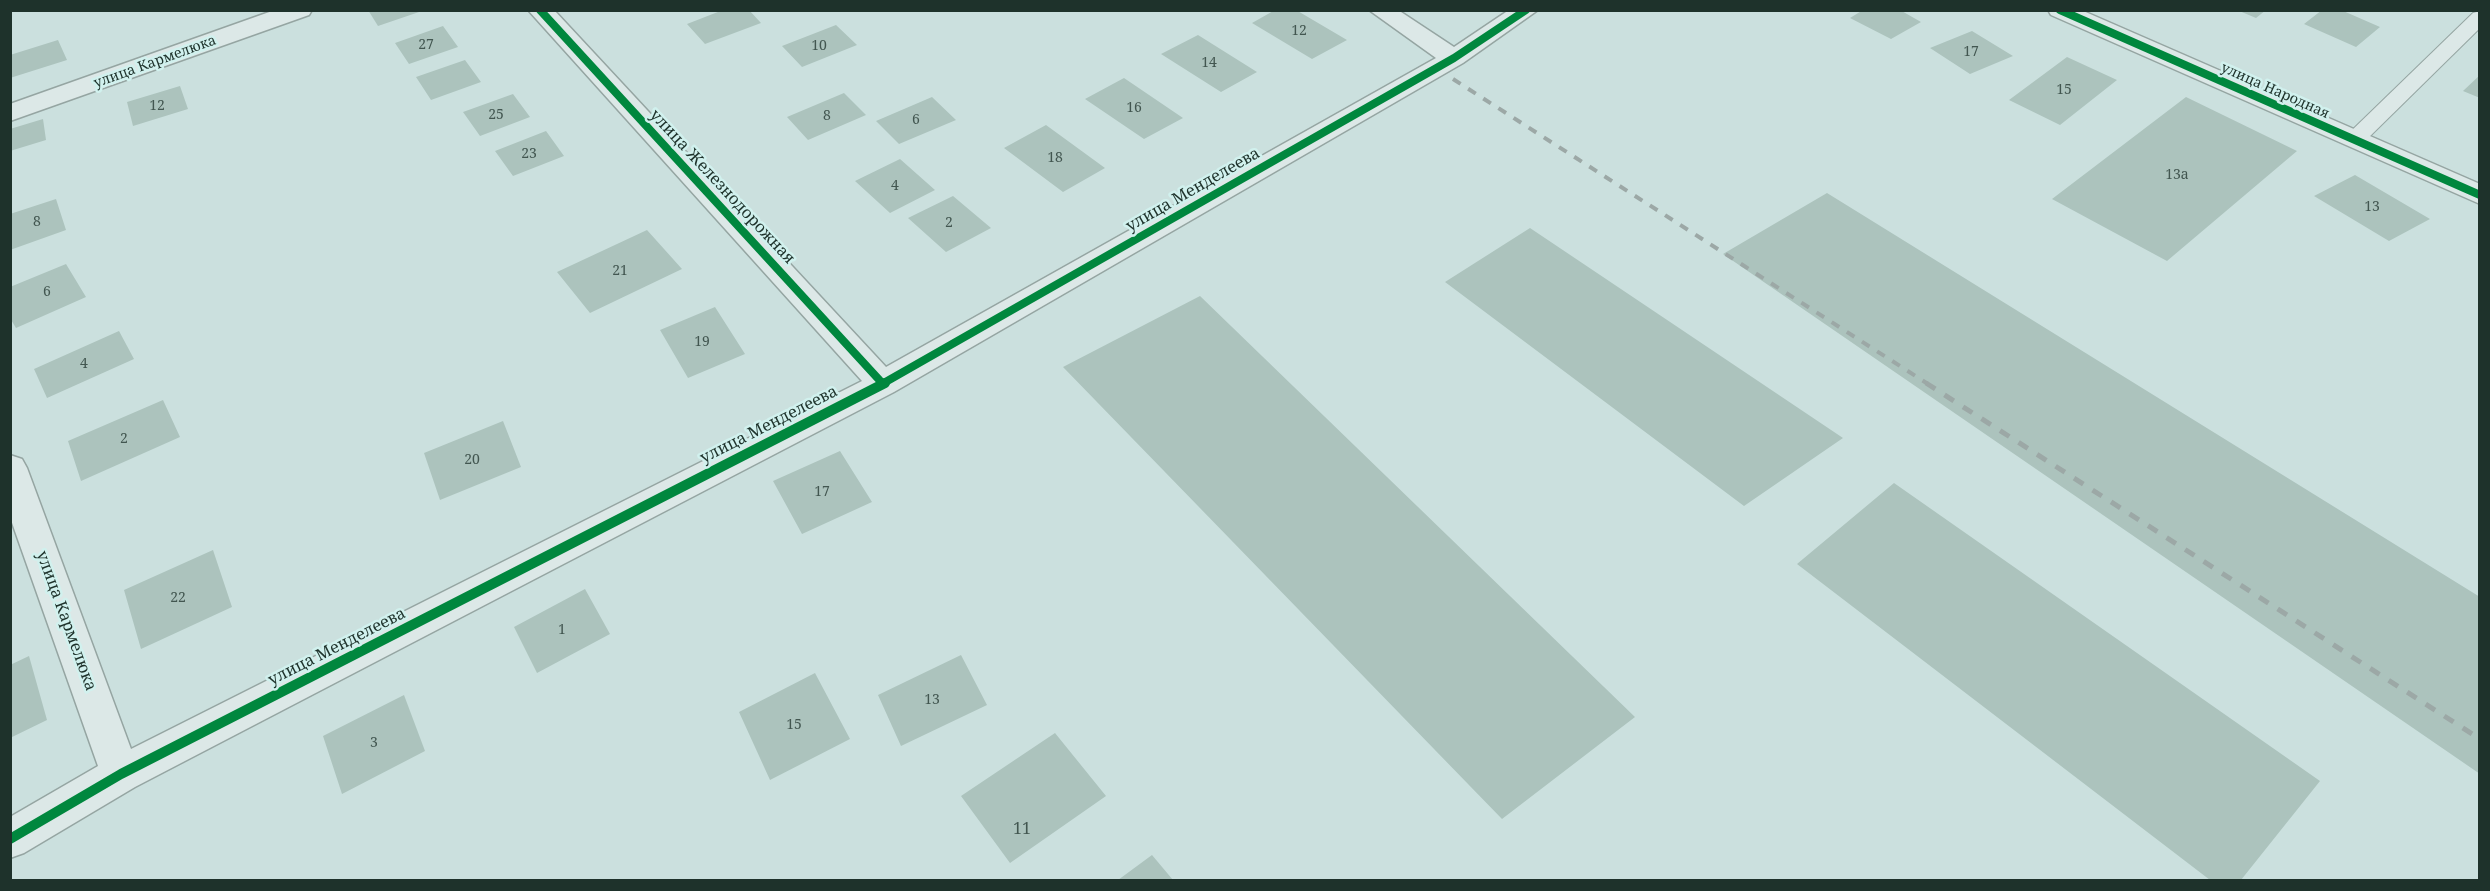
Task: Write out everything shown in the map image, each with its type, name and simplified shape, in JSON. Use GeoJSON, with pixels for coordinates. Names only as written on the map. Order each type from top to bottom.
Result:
{"type":"FeatureCollection","features":[{"type":"Feature","properties":{"kind":"street","name":"улица Кармелюка"},"geometry":{"type":"LineString","coordinates":[[10,113],[300,10]]}},
{"type":"Feature","properties":{"kind":"street","name":"улица Железнодорожная"},"geometry":{"type":"LineString","coordinates":[[540,10],[883,384]]}},
{"type":"Feature","properties":{"kind":"street"},"geometry":{"type":"LineString","coordinates":[[1381,10],[1454,58]]}},
{"type":"Feature","properties":{"kind":"street","name":"улица Менделеева"},"geometry":{"type":"LineString","coordinates":[[10,838],[121,774],[883,384],[1454,58],[1526,10]]}},
{"type":"Feature","properties":{"kind":"street","name":"улица Народная"},"geometry":{"type":"LineString","coordinates":[[2060,10],[2480,195]]}},
{"type":"Feature","properties":{"kind":"street","name":"улица Кармелюка"},"geometry":{"type":"LineString","coordinates":[[10,468],[121,774]]}},
{"type":"Feature","properties":{"kind":"lane"},"geometry":{"type":"LineString","coordinates":[[2354,140],[2480,17]]}},
{"type":"Feature","properties":{"kind":"building"},"geometry":{"type":"Polygon","coordinates":[[[368,10],[422,10],[422,11],[378,26],[368,10]]]}},
{"type":"Feature","properties":{"kind":"building"},"geometry":{"type":"Polygon","coordinates":[[[723,10],[749,10],[761,23],[705,44],[687,24],[723,10]]]}},
{"type":"Feature","properties":{"kind":"building"},"geometry":{"type":"Polygon","coordinates":[[[1275,10],[1296,10],[1347,40],[1312,59],[1252,23],[1275,10]]]}},
{"type":"Feature","properties":{"kind":"building"},"geometry":{"type":"Polygon","coordinates":[[[1863,10],[1900,10],[1921,22],[1891,39],[1850,18],[1863,10]]]}},
{"type":"Feature","properties":{"kind":"building"},"geometry":{"type":"Polygon","coordinates":[[[2237,10],[2266,10],[2256,18],[2237,10]]]}},
{"type":"Feature","properties":{"kind":"building"},"geometry":{"type":"Polygon","coordinates":[[[2322,10],[2341,10],[2380,27],[2356,47],[2304,24],[2322,10]]]}},
{"type":"Feature","properties":{"kind":"building"},"geometry":{"type":"Polygon","coordinates":[[[836,25],[857,45],[802,67],[782,46],[836,25]]]}},
{"type":"Feature","properties":{"kind":"building"},"geometry":{"type":"Polygon","coordinates":[[[443,26],[458,47],[409,64],[395,43],[443,26]]]}},
{"type":"Feature","properties":{"kind":"building"},"geometry":{"type":"Polygon","coordinates":[[[1972,31],[2013,56],[1970,74],[1930,48],[1972,31]]]}},
{"type":"Feature","properties":{"kind":"building"},"geometry":{"type":"Polygon","coordinates":[[[1198,35],[1257,72],[1221,92],[1161,54],[1198,35]]]}},
{"type":"Feature","properties":{"kind":"building"},"geometry":{"type":"Polygon","coordinates":[[[58,40],[67,60],[10,78],[10,55],[58,40]]]}},
{"type":"Feature","properties":{"kind":"building"},"geometry":{"type":"Polygon","coordinates":[[[2067,57],[2117,80],[2060,125],[2009,100],[2067,57]]]}},
{"type":"Feature","properties":{"kind":"building"},"geometry":{"type":"Polygon","coordinates":[[[465,60],[481,82],[431,100],[416,77],[465,60]]]}},
{"type":"Feature","properties":{"kind":"building"},"geometry":{"type":"Polygon","coordinates":[[[2480,75],[2480,98],[2463,91],[2480,75]]]}},
{"type":"Feature","properties":{"kind":"building"},"geometry":{"type":"Polygon","coordinates":[[[1124,78],[1183,118],[1144,139],[1085,99],[1124,78]]]}},
{"type":"Feature","properties":{"kind":"building"},"geometry":{"type":"Polygon","coordinates":[[[180,86],[188,109],[133,126],[127,102],[180,86]]]}},
{"type":"Feature","properties":{"kind":"building"},"geometry":{"type":"Polygon","coordinates":[[[844,93],[866,115],[808,140],[787,117],[844,93]]]}},
{"type":"Feature","properties":{"kind":"building"},"geometry":{"type":"Polygon","coordinates":[[[513,94],[530,117],[480,136],[463,112],[513,94]]]}},
{"type":"Feature","properties":{"kind":"building"},"geometry":{"type":"Polygon","coordinates":[[[932,97],[956,120],[899,144],[876,121],[932,97]]]}},
{"type":"Feature","properties":{"kind":"building"},"geometry":{"type":"Polygon","coordinates":[[[2186,97],[2297,151],[2167,261],[2052,199],[2186,97]]]}},
{"type":"Feature","properties":{"kind":"building"},"geometry":{"type":"Polygon","coordinates":[[[43,119],[46,140],[10,151],[10,129],[43,119]]]}},
{"type":"Feature","properties":{"kind":"building"},"geometry":{"type":"Polygon","coordinates":[[[1046,125],[1105,168],[1063,192],[1004,148],[1046,125]]]}},
{"type":"Feature","properties":{"kind":"building"},"geometry":{"type":"Polygon","coordinates":[[[546,131],[564,156],[513,176],[495,151],[546,131]]]}},
{"type":"Feature","properties":{"kind":"building"},"geometry":{"type":"Polygon","coordinates":[[[900,159],[935,190],[890,213],[855,181],[900,159]]]}},
{"type":"Feature","properties":{"kind":"building"},"geometry":{"type":"Polygon","coordinates":[[[2355,175],[2430,219],[2389,241],[2314,196],[2355,175]]]}},
{"type":"Feature","properties":{"kind":"building"},"geometry":{"type":"Polygon","coordinates":[[[1827,193],[2480,597],[2480,774],[1723,254],[1827,193]]]}},
{"type":"Feature","properties":{"kind":"building"},"geometry":{"type":"Polygon","coordinates":[[[953,196],[991,228],[946,252],[908,218],[953,196]]]}},
{"type":"Feature","properties":{"kind":"building"},"geometry":{"type":"Polygon","coordinates":[[[56,199],[66,230],[10,250],[10,214],[56,199]]]}},
{"type":"Feature","properties":{"kind":"building"},"geometry":{"type":"Polygon","coordinates":[[[1530,228],[1843,438],[1744,506],[1445,282],[1530,228]]]}},
{"type":"Feature","properties":{"kind":"building"},"geometry":{"type":"Polygon","coordinates":[[[647,230],[682,269],[590,313],[557,272],[647,230]]]}},
{"type":"Feature","properties":{"kind":"building"},"geometry":{"type":"Polygon","coordinates":[[[66,264],[86,297],[16,328],[10,318],[10,287],[66,264]]]}},
{"type":"Feature","properties":{"kind":"building"},"geometry":{"type":"Polygon","coordinates":[[[1200,296],[1635,717],[1502,819],[1063,367],[1200,296]]]}},
{"type":"Feature","properties":{"kind":"building"},"geometry":{"type":"Polygon","coordinates":[[[715,307],[745,354],[688,378],[660,330],[715,307]]]}},
{"type":"Feature","properties":{"kind":"building"},"geometry":{"type":"Polygon","coordinates":[[[119,331],[134,359],[47,398],[34,369],[119,331]]]}},
{"type":"Feature","properties":{"kind":"building"},"geometry":{"type":"Polygon","coordinates":[[[163,400],[180,437],[81,481],[68,441],[163,400]]]}},
{"type":"Feature","properties":{"kind":"building"},"geometry":{"type":"Polygon","coordinates":[[[503,421],[521,467],[440,500],[424,453],[503,421]]]}},
{"type":"Feature","properties":{"kind":"building"},"geometry":{"type":"Polygon","coordinates":[[[840,451],[872,502],[802,534],[773,481],[840,451]]]}},
{"type":"Feature","properties":{"kind":"building"},"geometry":{"type":"Polygon","coordinates":[[[1894,483],[2320,781],[2241,880],[2210,880],[1797,564],[1894,483]]]}},
{"type":"Feature","properties":{"kind":"building"},"geometry":{"type":"Polygon","coordinates":[[[213,550],[232,607],[141,649],[124,590],[213,550]]]}},
{"type":"Feature","properties":{"kind":"building"},"geometry":{"type":"Polygon","coordinates":[[[585,589],[610,634],[537,673],[514,627],[585,589]]]}},
{"type":"Feature","properties":{"kind":"building"},"geometry":{"type":"Polygon","coordinates":[[[961,655],[987,705],[901,746],[878,695],[961,655]]]}},
{"type":"Feature","properties":{"kind":"building"},"geometry":{"type":"Polygon","coordinates":[[[29,656],[47,720],[10,738],[10,665],[29,656]]]}},
{"type":"Feature","properties":{"kind":"building"},"geometry":{"type":"Polygon","coordinates":[[[815,673],[850,739],[770,780],[739,712],[815,673]]]}},
{"type":"Feature","properties":{"kind":"building"},"geometry":{"type":"Polygon","coordinates":[[[404,695],[425,751],[342,794],[323,736],[404,695]]]}},
{"type":"Feature","properties":{"kind":"building"},"geometry":{"type":"Polygon","coordinates":[[[1055,733],[1106,796],[1010,863],[961,796],[1055,733]]]}},
{"type":"Feature","properties":{"kind":"building"},"geometry":{"type":"Polygon","coordinates":[[[1152,855],[1173,880],[1118,880],[1152,855]]]}},
{"type":"Feature","properties":{"kind":"railway"},"geometry":{"type":"LineString","coordinates":[[1453,79],[1928,384]]}},
{"type":"Feature","properties":{"kind":"railway"},"geometry":{"type":"LineString","coordinates":[[1926,383],[2480,739]]}},
{"type":"Feature","properties":{"kind":"cycle path"},"geometry":{"type":"LineString","coordinates":[[540,10],[883,384]]}},
{"type":"Feature","properties":{"kind":"cycle path"},"geometry":{"type":"LineString","coordinates":[[10,839],[121,774],[883,384],[1454,58],[1526,10]]}},
{"type":"Feature","properties":{"kind":"cycle path"},"geometry":{"type":"LineString","coordinates":[[2060,10],[2480,195]]}}]}
